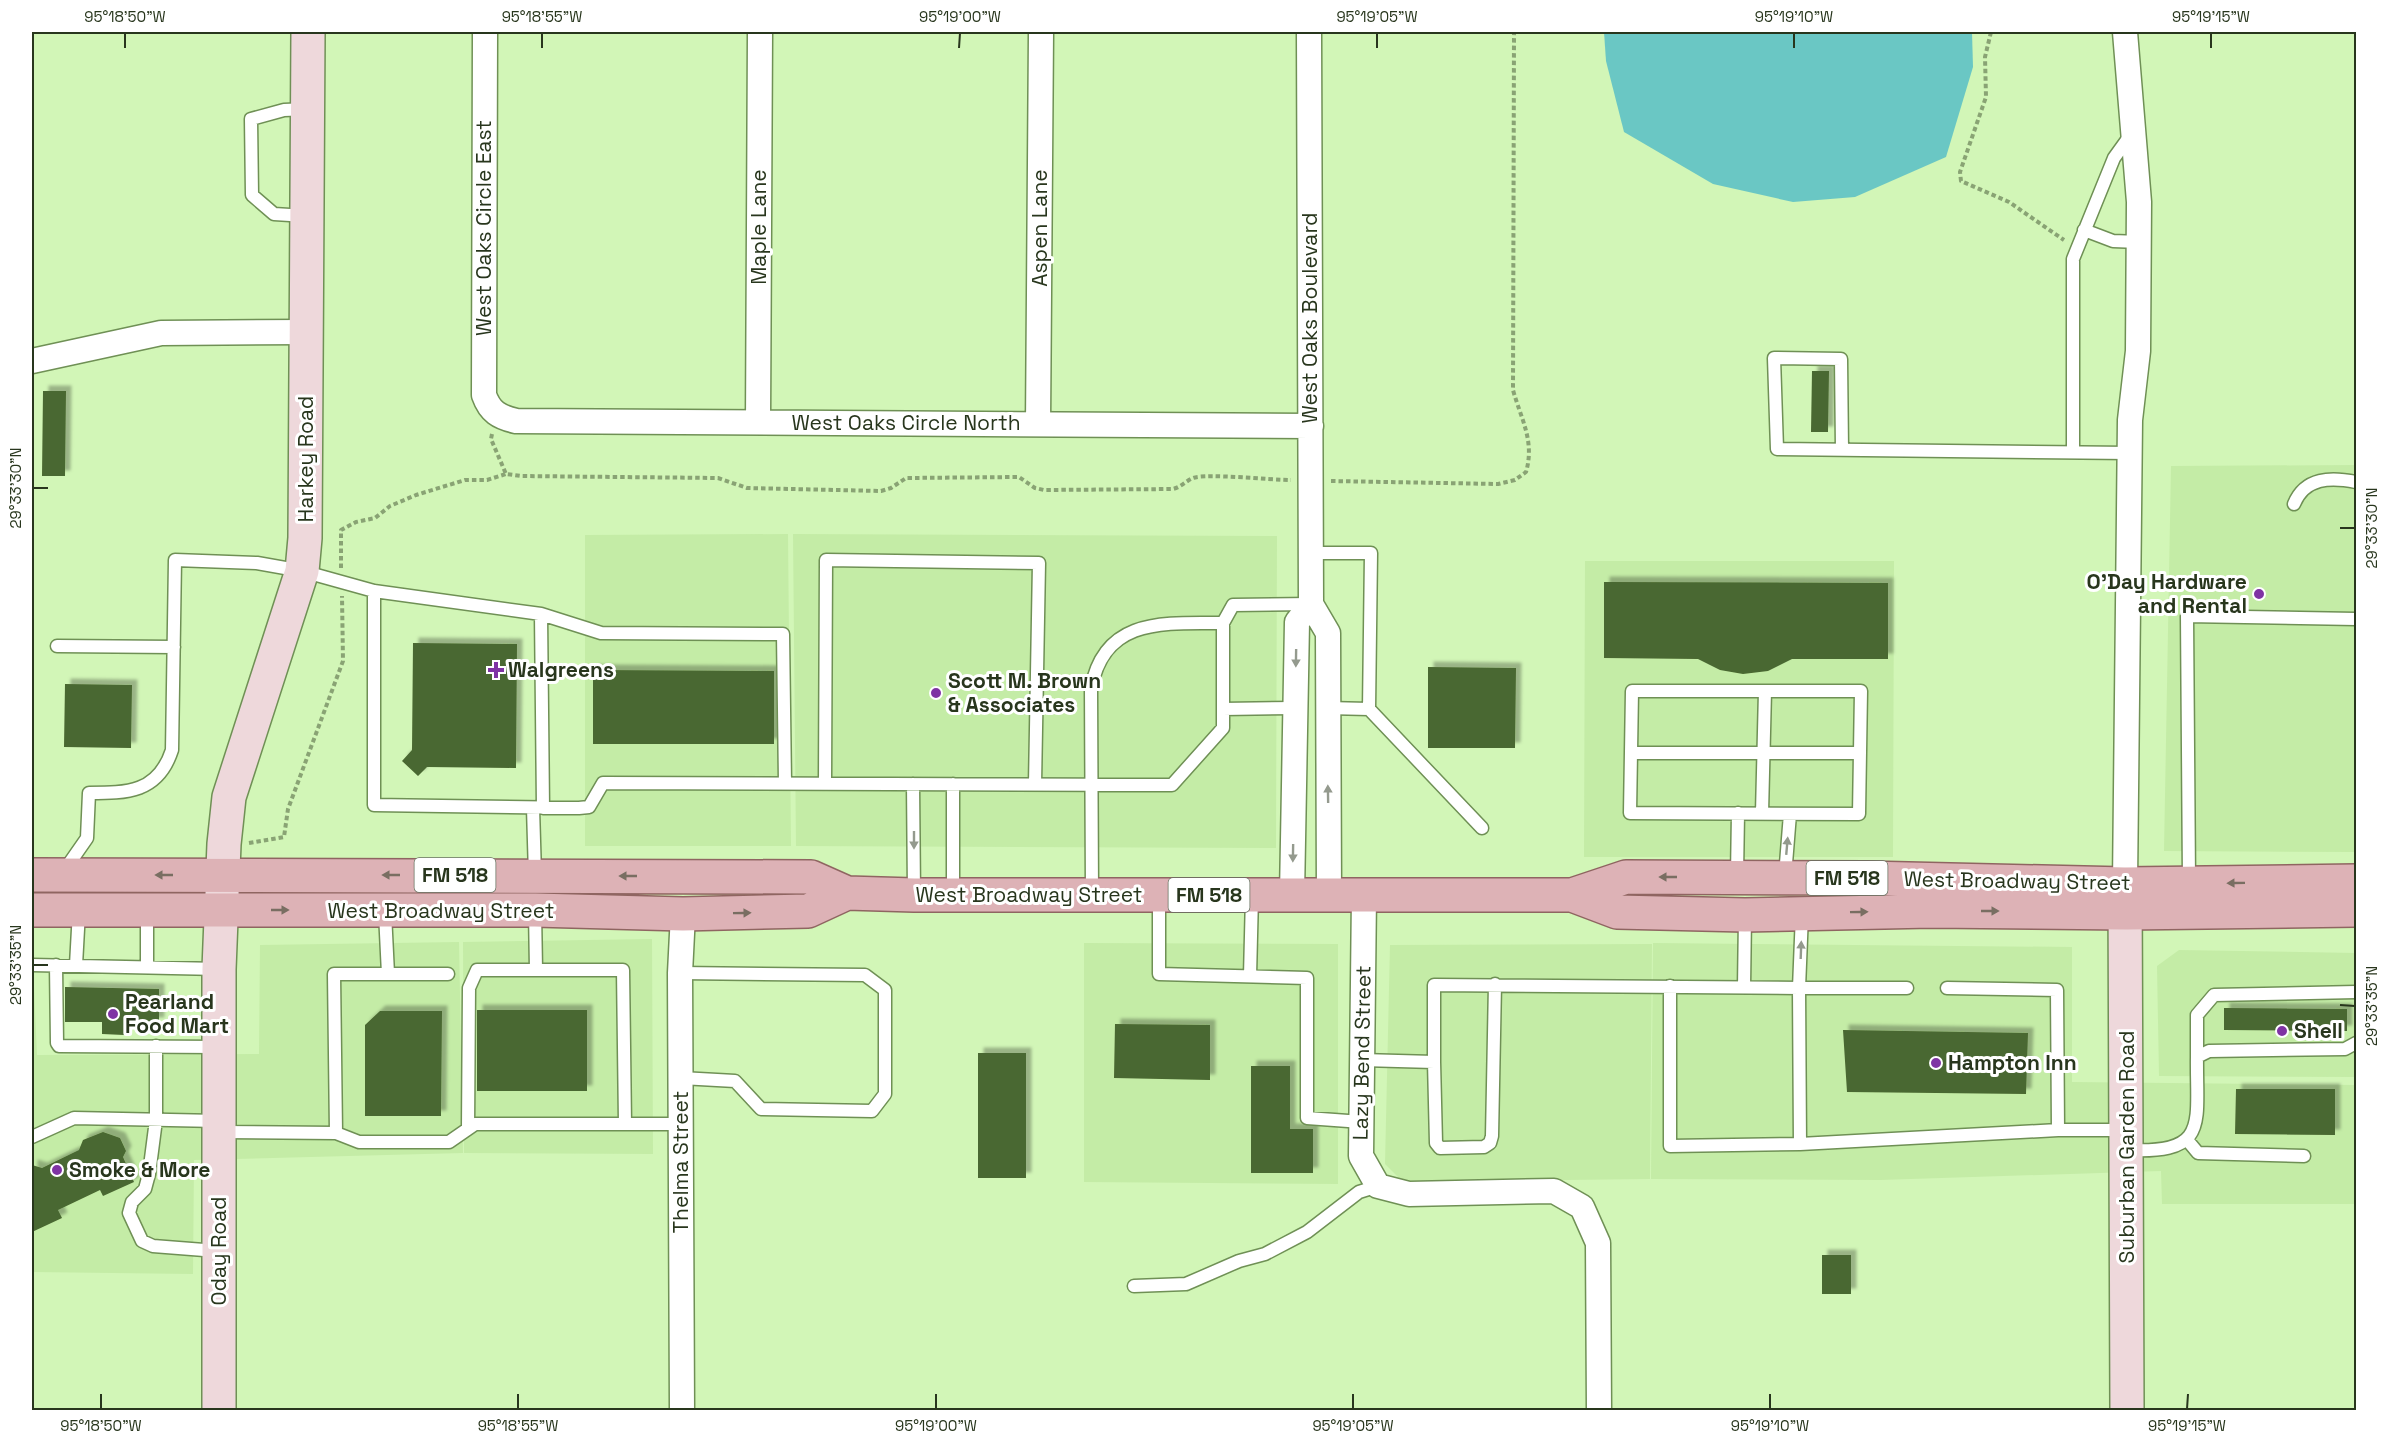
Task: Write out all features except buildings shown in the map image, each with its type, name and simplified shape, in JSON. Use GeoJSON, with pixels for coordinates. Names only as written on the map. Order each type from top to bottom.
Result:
{"type":"FeatureCollection","features":[{"type":"Feature","properties":{"kind":"main road","name":"West Broadway Street"},"geometry":{"type":"LineString","coordinates":[[46,875],[224,860],[535,875],[812,877],[847,893],[914,895],[1572,895],[1626,877],[1867,878],[2126,898],[2254,911],[2356,910]]}},
{"type":"Feature","properties":{"kind":"main road"},"geometry":{"type":"LineString","coordinates":[[1745,915],[1795,896],[1839,891],[1867,878]]}},
{"type":"Feature","properties":{"kind":"main road"},"geometry":{"type":"LineString","coordinates":[[1662,912],[1677,899],[1749,893],[1784,879]]}},
{"type":"Feature","properties":{"kind":"main road","name":"West Broadway Street"},"geometry":{"type":"LineString","coordinates":[[1572,895],[1617,912],[1745,915],[2126,898],[2189,884],[2356,881]]}},
{"type":"Feature","properties":{"kind":"main road"},"geometry":{"type":"LineString","coordinates":[[2254,911],[2281,901],[2356,891]]}},
{"type":"Feature","properties":{"kind":"main road","name":"West Broadway Street"},"geometry":{"type":"LineString","coordinates":[[32,910],[535,910],[683,914],[808,911],[847,893]]}},
{"type":"Feature","properties":{"kind":"street","name":"Harkey Road"},"geometry":{"type":"LineString","coordinates":[[222,911],[229,797],[302,572],[305,538],[308,32]]}},
{"type":"Feature","properties":{"kind":"street","name":"West Oaks Circle East"},"geometry":{"type":"LineString","coordinates":[[485,32],[484,395],[489,407],[501,418]]}},
{"type":"Feature","properties":{"kind":"street","name":"Maple Lane"},"geometry":{"type":"LineString","coordinates":[[758,422],[760,32]]}},
{"type":"Feature","properties":{"kind":"street","name":"Aspen Lane"},"geometry":{"type":"LineString","coordinates":[[1038,424],[1041,32]]}},
{"type":"Feature","properties":{"kind":"street","name":"West Oaks Boulevard"},"geometry":{"type":"LineString","coordinates":[[1292,895],[1297,621],[1311,604],[1309,32]]}},
{"type":"Feature","properties":{"kind":"street"},"geometry":{"type":"LineString","coordinates":[[2125,32],[2139,202],[2138,351],[2130,420],[2126,898]]}},
{"type":"Feature","properties":{"kind":"street"},"geometry":{"type":"LineString","coordinates":[[32,361],[161,333],[307,332]]}},
{"type":"Feature","properties":{"kind":"street","name":"West Oaks Circle North"},"geometry":{"type":"LineString","coordinates":[[501,418],[516,421],[1311,426]]}},
{"type":"Feature","properties":{"kind":"street"},"geometry":{"type":"LineString","coordinates":[[1311,604],[1328,633],[1329,895]]}},
{"type":"Feature","properties":{"kind":"street"},"geometry":{"type":"LineString","coordinates":[[1296,708],[1327,708]]}},
{"type":"Feature","properties":{"kind":"street","name":"Lazy Bend Street"},"geometry":{"type":"LineString","coordinates":[[1364,895],[1361,1156],[1378,1185]]}},
{"type":"Feature","properties":{"kind":"street","name":"Suburban Garden Road"},"geometry":{"type":"LineString","coordinates":[[2126,898],[2127,1410]]}},
{"type":"Feature","properties":{"kind":"street","name":"Oday Road"},"geometry":{"type":"LineString","coordinates":[[219,1410],[219,969],[222,911]]}},
{"type":"Feature","properties":{"kind":"street","name":"Thelma Street"},"geometry":{"type":"LineString","coordinates":[[682,1410],[680,973],[683,914]]}},
{"type":"Feature","properties":{"kind":"street"},"geometry":{"type":"LineString","coordinates":[[1378,1185],[1409,1194],[1554,1191],[1582,1207],[1598,1243],[1599,1410]]}},
{"type":"Feature","properties":{"kind":"lane"},"geometry":{"type":"LineString","coordinates":[[307,216],[274,214],[252,195],[250,119],[284,110],[308,109]]}},
{"type":"Feature","properties":{"kind":"lane"},"geometry":{"type":"LineString","coordinates":[[2073,452],[2073,259],[2114,158],[2133,132]]}},
{"type":"Feature","properties":{"kind":"lane"},"geometry":{"type":"LineString","coordinates":[[2084,230],[2113,241],[2139,242]]}},
{"type":"Feature","properties":{"kind":"lane"},"geometry":{"type":"LineString","coordinates":[[1842,450],[1841,359],[1774,358],[1777,449],[1842,450],[2073,452],[2130,453]]}},
{"type":"Feature","properties":{"kind":"lane"},"geometry":{"type":"LineString","coordinates":[[2294,504],[2299,491],[2312,482],[2356,482]]}},
{"type":"Feature","properties":{"kind":"lane"},"geometry":{"type":"LineString","coordinates":[[1311,553],[1371,553],[1369,709],[1482,828]]}},
{"type":"Feature","properties":{"kind":"lane"},"geometry":{"type":"LineString","coordinates":[[46,875],[80,852],[87,837],[89,793],[125,793],[140,789],[167,764],[172,750],[175,560],[257,563],[374,591],[541,615],[601,633],[783,633],[785,783]]}},
{"type":"Feature","properties":{"kind":"lane"},"geometry":{"type":"LineString","coordinates":[[825,783],[826,560],[1039,563],[1035,784]]}},
{"type":"Feature","properties":{"kind":"lane"},"geometry":{"type":"LineString","coordinates":[[374,591],[374,805],[538,808],[590,807],[603,783],[1172,785],[1223,728],[1223,623],[1233,605],[1311,604]]}},
{"type":"Feature","properties":{"kind":"lane"},"geometry":{"type":"LineString","coordinates":[[535,875],[541,615]]}},
{"type":"Feature","properties":{"kind":"lane"},"geometry":{"type":"LineString","coordinates":[[2189,884],[2187,616],[2356,619]]}},
{"type":"Feature","properties":{"kind":"lane"},"geometry":{"type":"LineString","coordinates":[[1092,895],[1091,689],[1094,669],[1114,642],[1141,627],[1162,623],[1223,623]]}},
{"type":"Feature","properties":{"kind":"lane"},"geometry":{"type":"LineString","coordinates":[[57,646],[174,647]]}},
{"type":"Feature","properties":{"kind":"lane"},"geometry":{"type":"LineString","coordinates":[[1632,691],[1861,691],[1860,753],[1858,814],[1630,813],[1632,691]]}},
{"type":"Feature","properties":{"kind":"lane"},"geometry":{"type":"LineString","coordinates":[[1762,813],[1764,691]]}},
{"type":"Feature","properties":{"kind":"lane"},"geometry":{"type":"LineString","coordinates":[[1223,709],[1296,708]]}},
{"type":"Feature","properties":{"kind":"lane"},"geometry":{"type":"LineString","coordinates":[[1327,708],[1369,709]]}},
{"type":"Feature","properties":{"kind":"lane"},"geometry":{"type":"LineString","coordinates":[[1631,753],[1860,753]]}},
{"type":"Feature","properties":{"kind":"lane"},"geometry":{"type":"LineString","coordinates":[[914,784],[914,895]]}},
{"type":"Feature","properties":{"kind":"lane"},"geometry":{"type":"LineString","coordinates":[[953,784],[953,895]]}},
{"type":"Feature","properties":{"kind":"lane"},"geometry":{"type":"LineString","coordinates":[[1737,877],[1738,813]]}},
{"type":"Feature","properties":{"kind":"lane"},"geometry":{"type":"LineString","coordinates":[[1784,879],[1790,814]]}},
{"type":"Feature","properties":{"kind":"lane"},"geometry":{"type":"LineString","coordinates":[[1159,895],[1159,974],[1307,978],[1307,1118],[1362,1122]]}},
{"type":"Feature","properties":{"kind":"lane"},"geometry":{"type":"LineString","coordinates":[[1250,976],[1252,895]]}},
{"type":"Feature","properties":{"kind":"lane"},"geometry":{"type":"LineString","coordinates":[[76,965],[79,910]]}},
{"type":"Feature","properties":{"kind":"lane"},"geometry":{"type":"LineString","coordinates":[[147,910],[147,967]]}},
{"type":"Feature","properties":{"kind":"lane"},"geometry":{"type":"LineString","coordinates":[[385,910],[388,974]]}},
{"type":"Feature","properties":{"kind":"lane"},"geometry":{"type":"LineString","coordinates":[[535,910],[536,970]]}},
{"type":"Feature","properties":{"kind":"lane"},"geometry":{"type":"LineString","coordinates":[[1800,1144],[1799,988],[1802,913]]}},
{"type":"Feature","properties":{"kind":"lane"},"geometry":{"type":"LineString","coordinates":[[1744,987],[1745,915]]}},
{"type":"Feature","properties":{"kind":"lane"},"geometry":{"type":"LineString","coordinates":[[32,965],[219,969]]}},
{"type":"Feature","properties":{"kind":"lane"},"geometry":{"type":"LineString","coordinates":[[56,965],[57,1043],[60,1046],[219,1047]]}},
{"type":"Feature","properties":{"kind":"lane"},"geometry":{"type":"LineString","coordinates":[[468,1129],[470,988],[477,970],[623,970],[625,1124]]}},
{"type":"Feature","properties":{"kind":"lane"},"geometry":{"type":"LineString","coordinates":[[680,973],[865,975],[885,990],[885,1094],[872,1111],[762,1109],[735,1081],[681,1078]]}},
{"type":"Feature","properties":{"kind":"lane"},"geometry":{"type":"LineString","coordinates":[[336,1133],[334,975],[448,974]]}},
{"type":"Feature","properties":{"kind":"lane"},"geometry":{"type":"LineString","coordinates":[[1495,984],[1490,1143],[1484,1148],[1440,1148],[1433,1134],[1434,986],[1495,984],[1906,987]]}},
{"type":"Feature","properties":{"kind":"lane"},"geometry":{"type":"LineString","coordinates":[[1670,986],[1670,1146],[1800,1144],[2058,1130],[2170,1149],[2188,1141],[2196,1129],[2197,1015],[2214,995],[2356,992]]}},
{"type":"Feature","properties":{"kind":"lane"},"geometry":{"type":"LineString","coordinates":[[1947,988],[2057,990],[2058,1130]]}},
{"type":"Feature","properties":{"kind":"lane"},"geometry":{"type":"LineString","coordinates":[[2197,1056],[2209,1050],[2345,1049],[2356,1043]]}},
{"type":"Feature","properties":{"kind":"lane"},"geometry":{"type":"LineString","coordinates":[[156,1046],[156,1120],[145,1189],[132,1202],[129,1212],[142,1241],[153,1246],[219,1251]]}},
{"type":"Feature","properties":{"kind":"lane"},"geometry":{"type":"LineString","coordinates":[[1362,1060],[1434,1062]]}},
{"type":"Feature","properties":{"kind":"lane"},"geometry":{"type":"LineString","coordinates":[[32,1137],[74,1118],[156,1120],[219,1127],[336,1133],[359,1142],[449,1142],[475,1124],[681,1124]]}},
{"type":"Feature","properties":{"kind":"lane"},"geometry":{"type":"LineString","coordinates":[[2188,1141],[2198,1153],[2304,1156]]}},
{"type":"Feature","properties":{"kind":"lane"},"geometry":{"type":"LineString","coordinates":[[1134,1286],[1186,1284],[1239,1261],[1265,1254],[1307,1232],[1359,1192],[1378,1185]]}},
{"type":"Feature","properties":{"kind":"path"},"geometry":{"type":"LineString","coordinates":[[1991,32],[1985,57],[1986,97],[1960,172],[1962,181],[2010,202],[2023,214],[2077,248]]}},
{"type":"Feature","properties":{"kind":"path"},"geometry":{"type":"LineString","coordinates":[[224,860],[284,837],[288,809],[343,661],[341,530],[356,522],[375,518],[390,506],[416,495],[465,480],[487,480],[506,474]]}},
{"type":"Feature","properties":{"kind":"shaded area"},"geometry":{"type":"Polygon","coordinates":[[[2356,465],[2356,852],[2164,851],[2171,466],[2356,465]]]}},
{"type":"Feature","properties":{"kind":"shaded area"},"geometry":{"type":"Polygon","coordinates":[[[788,534],[791,846],[585,846],[585,535],[788,534]]]}},
{"type":"Feature","properties":{"kind":"shaded area"},"geometry":{"type":"Polygon","coordinates":[[[793,534],[1277,536],[1276,848],[796,846],[793,534]]]}},
{"type":"Feature","properties":{"kind":"shaded area"},"geometry":{"type":"Polygon","coordinates":[[[1585,561],[1894,561],[1893,857],[1584,857],[1585,561]]]}},
{"type":"Feature","properties":{"kind":"shaded area"},"geometry":{"type":"Polygon","coordinates":[[[652,939],[653,1154],[464,1153],[463,942],[652,939]]]}},
{"type":"Feature","properties":{"kind":"shaded area"},"geometry":{"type":"Polygon","coordinates":[[[32,941],[37,1055],[259,1054],[260,945],[459,942],[463,1153],[194,1160],[193,1274],[32,1272],[32,941]]]}},
{"type":"Feature","properties":{"kind":"shaded area"},"geometry":{"type":"Polygon","coordinates":[[[1084,943],[1338,944],[1338,1184],[1084,1182],[1084,943]]]}},
{"type":"Feature","properties":{"kind":"shaded area"},"geometry":{"type":"Polygon","coordinates":[[[1653,943],[2072,947],[2072,1082],[2356,1085],[2356,1204],[2162,1204],[2161,1171],[1880,1180],[1651,1179],[1653,943]]]}},
{"type":"Feature","properties":{"kind":"shaded area"},"geometry":{"type":"Polygon","coordinates":[[[1652,944],[1650,1179],[1403,1182],[1385,1164],[1390,945],[1652,944]]]}},
{"type":"Feature","properties":{"kind":"shaded area"},"geometry":{"type":"Polygon","coordinates":[[[2179,950],[2356,953],[2356,1077],[2159,1076],[2157,966],[2179,950]]]}},
{"type":"Feature","properties":{"kind":"water"},"geometry":{"type":"Polygon","coordinates":[[[1604,32],[1972,32],[1973,67],[1946,157],[1855,197],[1793,202],[1713,184],[1624,132],[1606,61],[1604,32]]]}},
{"type":"Feature","properties":{"kind":"place","name":"O'Day Hardware and Rental"},"geometry":{"type":"Point","coordinates":[2259,594]}},
{"type":"Feature","properties":{"kind":"place","name":"Walgreens"},"geometry":{"type":"Point","coordinates":[496,670]}},
{"type":"Feature","properties":{"kind":"place","name":"Scott M. Brown & Associates"},"geometry":{"type":"Point","coordinates":[936,693]}},
{"type":"Feature","properties":{"kind":"place","name":"Pearland Food Mart"},"geometry":{"type":"Point","coordinates":[113,1014]}},
{"type":"Feature","properties":{"kind":"place","name":"Shell"},"geometry":{"type":"Point","coordinates":[2282,1031]}},
{"type":"Feature","properties":{"kind":"place","name":"Hampton Inn"},"geometry":{"type":"Point","coordinates":[1936,1063]}},
{"type":"Feature","properties":{"kind":"place","name":"Smoke & More"},"geometry":{"type":"Point","coordinates":[57,1170]}}]}
